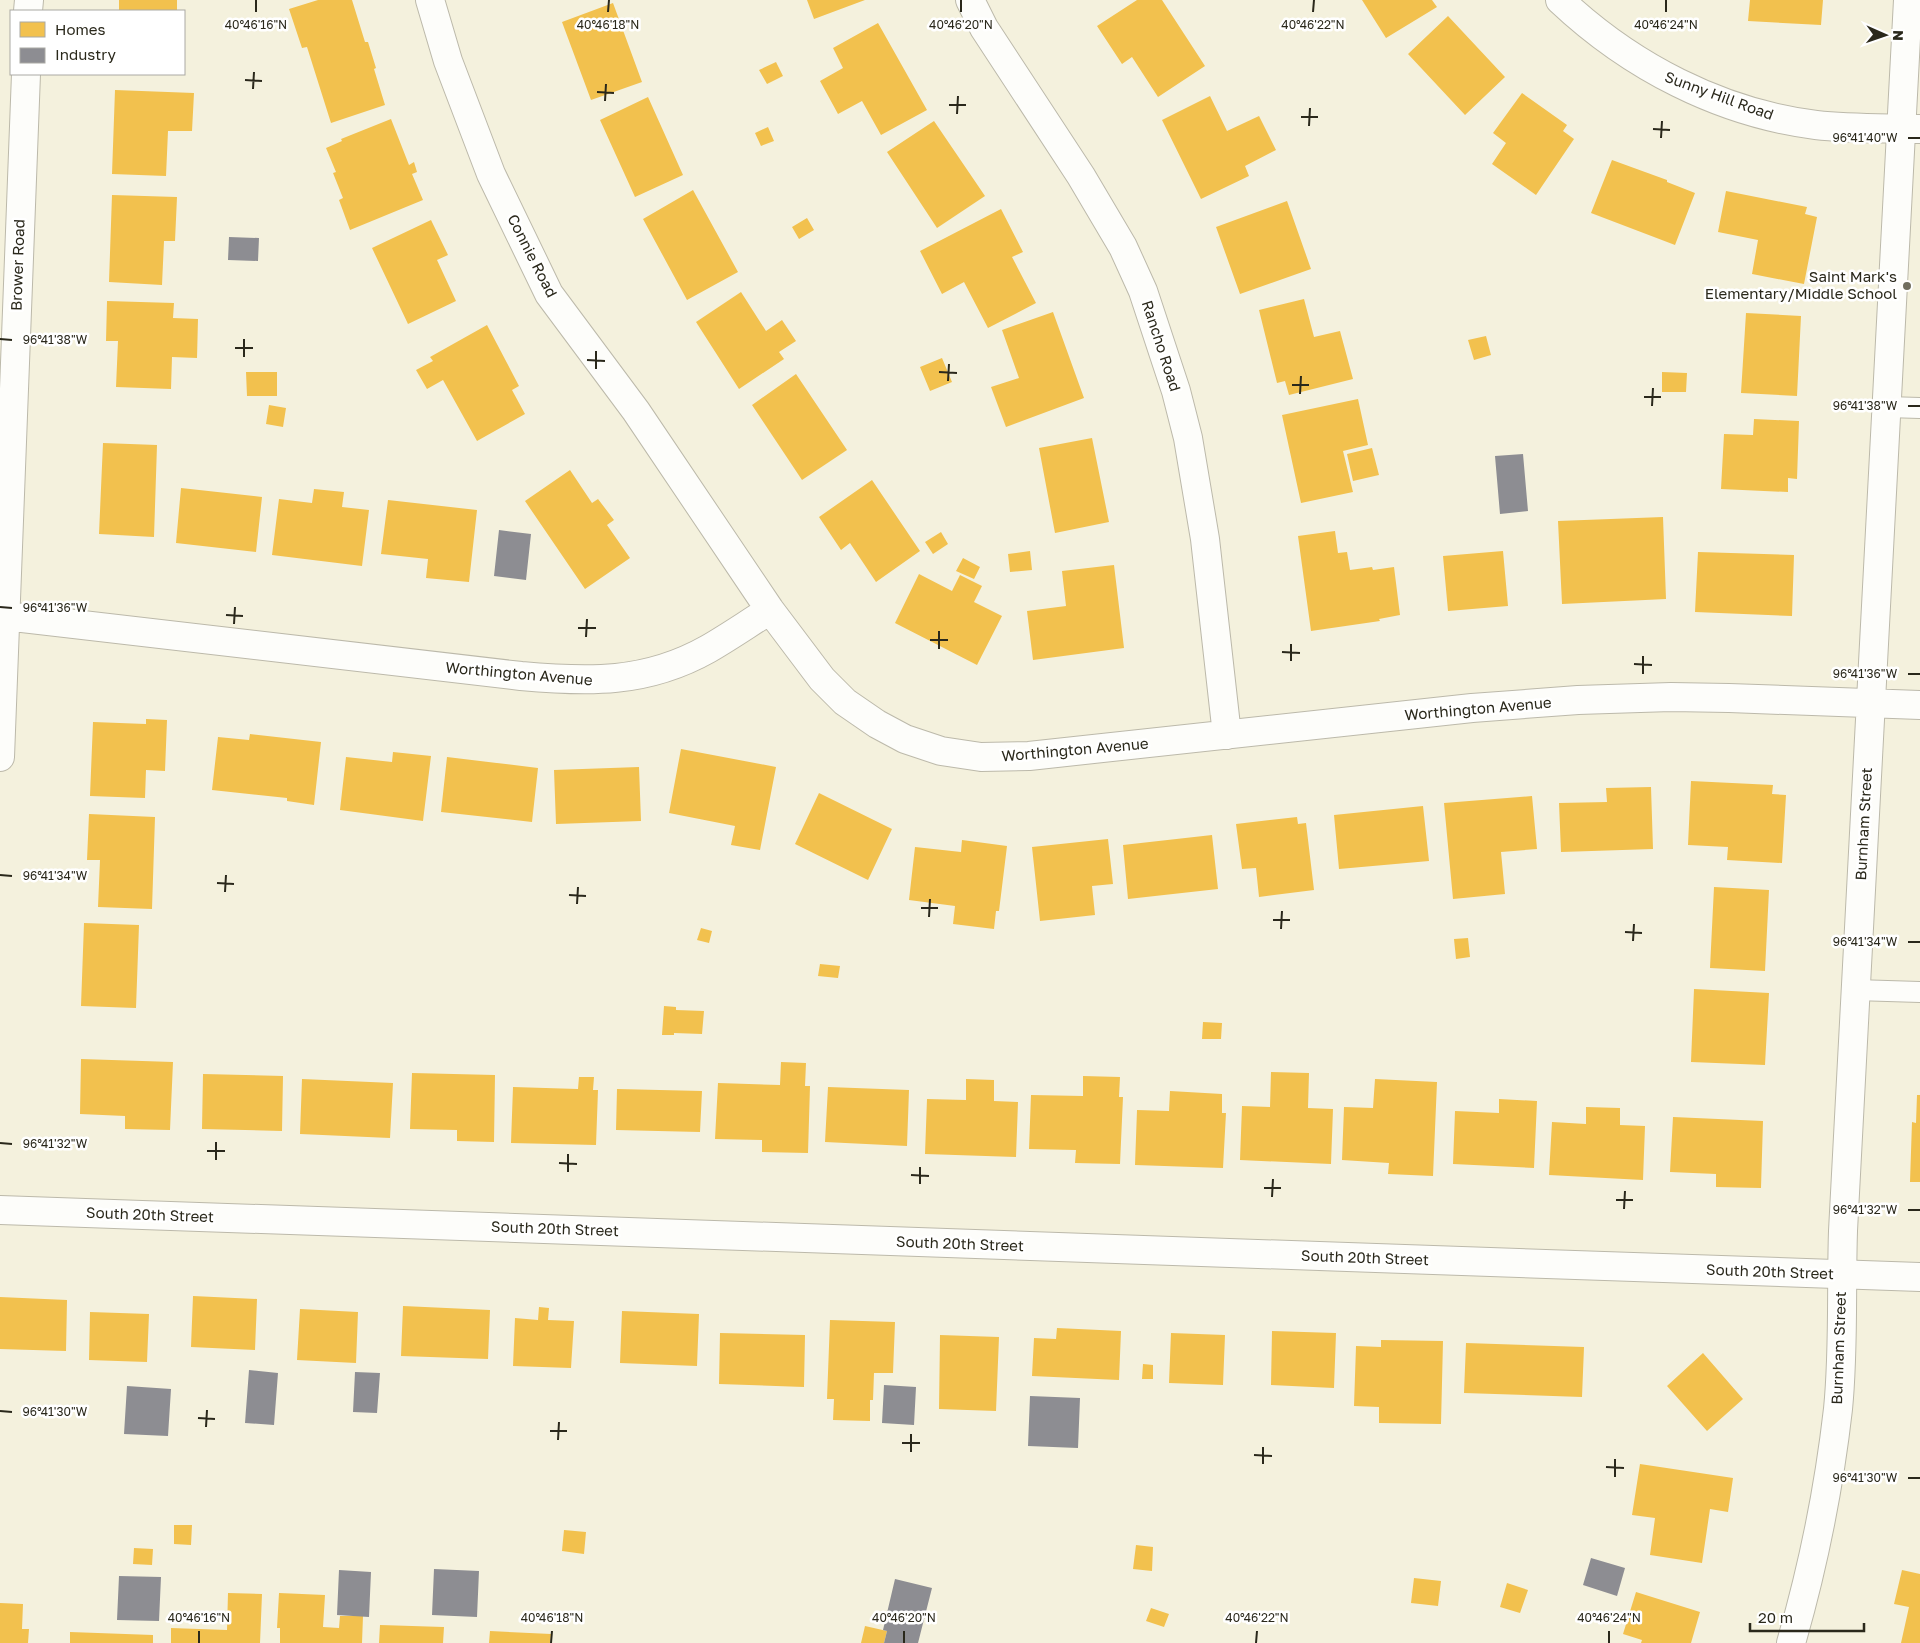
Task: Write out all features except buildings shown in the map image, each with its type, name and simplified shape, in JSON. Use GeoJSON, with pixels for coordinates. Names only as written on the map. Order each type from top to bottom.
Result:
{"type":"FeatureCollection","features":[{"type":"Feature","properties":{"kind":"street","name":"Connie Road"},"geometry":{"type":"LineString","coordinates":[[430,0],[448,61],[491,174],[549,294],[636,411],[770,610]]}},
{"type":"Feature","properties":{"kind":"street","name":"Rancho Road"},"geometry":{"type":"LineString","coordinates":[[970,0],[984,28],[1081,176],[1123,247],[1142,292],[1176,390],[1188,438],[1205,539],[1227,735]]}},
{"type":"Feature","properties":{"kind":"street","name":"Sunny Hill Road"},"geometry":{"type":"LineString","coordinates":[[1560,0],[1581,20],[1647,67],[1684,86],[1751,111],[1784,120],[1816,125],[1911,129]]}},
{"type":"Feature","properties":{"kind":"street","name":"Burnham Street"},"geometry":{"type":"LineString","coordinates":[[1792,1643],[1826,1493],[1838,1408],[1841,1354],[1841,1274],[1870,703],[1887,407],[1911,129],[1908,0]]}},
{"type":"Feature","properties":{"kind":"street","name":"Brower Road"},"geometry":{"type":"LineString","coordinates":[[0,757],[26,75]]}},
{"type":"Feature","properties":{"kind":"street","name":"Worthington Avenue"},"geometry":{"type":"LineString","coordinates":[[5,616],[521,676],[564,680],[603,680],[638,676],[674,665],[707,650],[770,610],[822,679],[845,702],[877,724],[905,739],[941,751],[981,757],[1029,756],[1472,708],[1578,700],[1700,698],[1920,705]]}},
{"type":"Feature","properties":{"kind":"street","name":"South 20th Street"},"geometry":{"type":"LineString","coordinates":[[0,1210],[1920,1277]]}},
{"type":"Feature","properties":{"kind":"lane"},"geometry":{"type":"LineString","coordinates":[[1887,407],[1920,408]]}},
{"type":"Feature","properties":{"kind":"lane"},"geometry":{"type":"LineString","coordinates":[[1856,990],[1920,992]]}},
{"type":"Feature","properties":{"kind":"place","name":"Saint Mark's Elementary/Middle School"},"geometry":{"type":"Point","coordinates":[1907,286]}}]}
